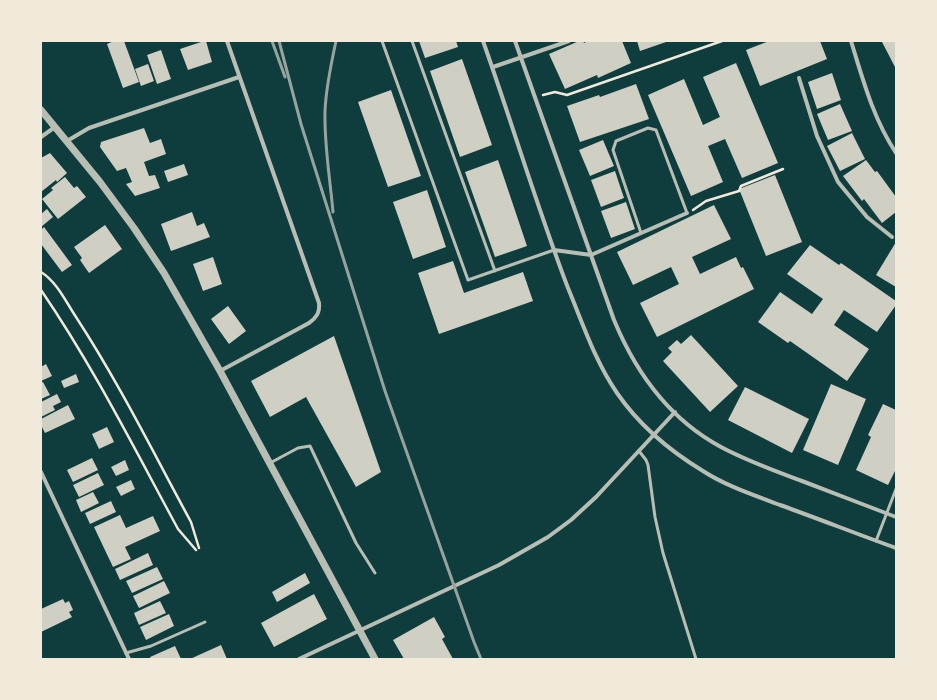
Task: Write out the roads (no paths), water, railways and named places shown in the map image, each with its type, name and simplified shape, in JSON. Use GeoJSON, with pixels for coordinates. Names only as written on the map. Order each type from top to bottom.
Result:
{"type":"FeatureCollection","features":[{"type":"Feature","properties":{"kind":"street"},"geometry":{"type":"LineString","coordinates":[[220,371],[309,323],[318,315],[320,310],[319,303],[227,41]]}},
{"type":"Feature","properties":{"kind":"street"},"geometry":{"type":"LineString","coordinates":[[483,41],[554,250],[591,344],[604,371],[626,404],[654,434],[682,458],[718,480],[748,493],[896,548]]}},
{"type":"Feature","properties":{"kind":"street"},"geometry":{"type":"LineString","coordinates":[[516,41],[614,320],[630,356],[649,385],[691,426],[711,440],[745,459],[896,517]]}},
{"type":"Feature","properties":{"kind":"street"},"geometry":{"type":"LineString","coordinates":[[492,67],[569,41]]}},
{"type":"Feature","properties":{"kind":"street"},"geometry":{"type":"LineString","coordinates":[[851,41],[877,120],[896,153]]}},
{"type":"Feature","properties":{"kind":"street"},"geometry":{"type":"LineString","coordinates":[[67,141],[89,128],[239,77]]}},
{"type":"Feature","properties":{"kind":"street"},"geometry":{"type":"LineString","coordinates":[[798,78],[817,136],[838,182],[867,217],[892,237]]}},
{"type":"Feature","properties":{"kind":"street"},"geometry":{"type":"LineString","coordinates":[[41,110],[100,182],[149,251],[178,298],[220,371],[375,659]]}},
{"type":"Feature","properties":{"kind":"street"},"geometry":{"type":"LineString","coordinates":[[41,137],[55,127]]}},
{"type":"Feature","properties":{"kind":"street"},"geometry":{"type":"LineString","coordinates":[[554,250],[591,255],[687,213]]}},
{"type":"Feature","properties":{"kind":"street"},"geometry":{"type":"LineString","coordinates":[[299,659],[499,565],[548,537],[584,509],[675,412]]}},
{"type":"Feature","properties":{"kind":"street"},"geometry":{"type":"LineString","coordinates":[[41,472],[129,659]]}},
{"type":"Feature","properties":{"kind":"lane"},"geometry":{"type":"LineString","coordinates":[[382,41],[468,280],[554,250]]}},
{"type":"Feature","properties":{"kind":"lane"},"geometry":{"type":"LineString","coordinates":[[412,41],[495,271]]}},
{"type":"Feature","properties":{"kind":"lane"},"geometry":{"type":"LineString","coordinates":[[641,233],[613,150],[616,141],[648,128],[656,130],[687,213]]}},
{"type":"Feature","properties":{"kind":"lane"},"geometry":{"type":"LineString","coordinates":[[270,463],[298,448],[310,446],[356,543],[375,573]]}},
{"type":"Feature","properties":{"kind":"lane"},"geometry":{"type":"LineString","coordinates":[[639,451],[648,465],[655,517],[663,553],[696,659]]}},
{"type":"Feature","properties":{"kind":"lane"},"geometry":{"type":"LineString","coordinates":[[876,541],[896,489]]}},
{"type":"Feature","properties":{"kind":"lane"},"geometry":{"type":"LineString","coordinates":[[126,653],[151,646],[205,622]]}},
{"type":"Feature","properties":{"kind":"railway"},"geometry":{"type":"LineString","coordinates":[[272,41],[285,77]]}},
{"type":"Feature","properties":{"kind":"railway"},"geometry":{"type":"LineString","coordinates":[[279,41],[301,124],[385,391],[481,659]]}},
{"type":"Feature","properties":{"kind":"railway"},"geometry":{"type":"LineString","coordinates":[[333,212],[326,148],[325,111],[328,84],[336,41]]}}]}
